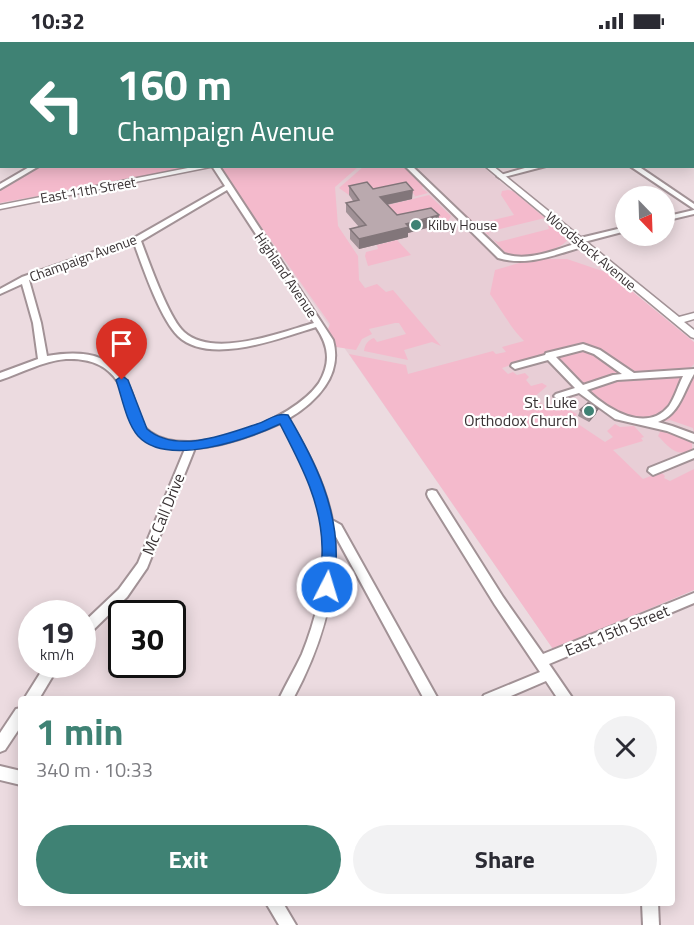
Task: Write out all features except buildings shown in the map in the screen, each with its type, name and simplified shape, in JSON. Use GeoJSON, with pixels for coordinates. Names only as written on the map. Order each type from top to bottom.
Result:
{"type":"FeatureCollection","features":[{"type":"Feature","properties":{"kind":"street"},"geometry":{"type":"LineString","coordinates":[[0,187],[33,168]]}},
{"type":"Feature","properties":{"kind":"street","name":"East 11th Street"},"geometry":{"type":"LineString","coordinates":[[0,207],[203,168]]}},
{"type":"Feature","properties":{"kind":"street","name":"Highland Avenue"},"geometry":{"type":"LineString","coordinates":[[214,168],[328,339],[332,354],[331,367],[320,388],[303,406],[283,418]]}},
{"type":"Feature","properties":{"kind":"street"},"geometry":{"type":"LineString","coordinates":[[410,168],[501,256],[510,260],[522,260],[615,232]]}},
{"type":"Feature","properties":{"kind":"street","name":"Woodstock Avenue"},"geometry":{"type":"LineString","coordinates":[[490,168],[694,335]]}},
{"type":"Feature","properties":{"kind":"street"},"geometry":{"type":"LineString","coordinates":[[500,176],[534,168]]}},
{"type":"Feature","properties":{"kind":"street"},"geometry":{"type":"LineString","coordinates":[[636,168],[694,209]]}},
{"type":"Feature","properties":{"kind":"street","name":"Champaign Avenue"},"geometry":{"type":"LineString","coordinates":[[1,291],[25,279],[136,240],[227,187]]}},
{"type":"Feature","properties":{"kind":"street"},"geometry":{"type":"LineString","coordinates":[[675,215],[694,209]]}},
{"type":"Feature","properties":{"kind":"street"},"geometry":{"type":"LineString","coordinates":[[136,240],[176,330],[191,341],[206,345],[231,346],[319,324]]}},
{"type":"Feature","properties":{"kind":"street"},"geometry":{"type":"LineString","coordinates":[[0,279],[1,291]]}},
{"type":"Feature","properties":{"kind":"street"},"geometry":{"type":"LineString","coordinates":[[25,279],[38,323],[43,360]]}},
{"type":"Feature","properties":{"kind":"street"},"geometry":{"type":"LineString","coordinates":[[677,321],[694,316]]}},
{"type":"Feature","properties":{"kind":"street"},"geometry":{"type":"LineString","coordinates":[[515,366],[583,347],[597,352],[632,377]]}},
{"type":"Feature","properties":{"kind":"street"},"geometry":{"type":"LineString","coordinates":[[549,355],[581,389],[618,417],[647,422],[694,438]]}},
{"type":"Feature","properties":{"kind":"street"},"geometry":{"type":"LineString","coordinates":[[0,377],[43,360],[68,356],[84,356],[106,363],[122,380],[142,432],[157,441],[191,446],[263,427],[283,418],[309,466],[321,496],[330,546],[327,587],[310,650],[287,696]]}},
{"type":"Feature","properties":{"kind":"street"},"geometry":{"type":"LineString","coordinates":[[560,396],[616,377],[692,371]]}},
{"type":"Feature","properties":{"kind":"street"},"geometry":{"type":"LineString","coordinates":[[647,422],[666,415],[674,406],[684,381],[692,371]]}},
{"type":"Feature","properties":{"kind":"street","name":"Mc Call Drive"},"geometry":{"type":"LineString","coordinates":[[96,619],[123,593],[142,565],[191,446]]}},
{"type":"Feature","properties":{"kind":"street"},"geometry":{"type":"LineString","coordinates":[[653,471],[694,454]]}},
{"type":"Feature","properties":{"kind":"street"},"geometry":{"type":"LineString","coordinates":[[432,494],[564,696]]}},
{"type":"Feature","properties":{"kind":"street"},"geometry":{"type":"LineString","coordinates":[[327,522],[337,528],[429,696]]}},
{"type":"Feature","properties":{"kind":"street","name":"East 15th Street"},"geometry":{"type":"LineString","coordinates":[[541,661],[694,598]]}},
{"type":"Feature","properties":{"kind":"street"},"geometry":{"type":"LineString","coordinates":[[496,696],[549,674]]}},
{"type":"Feature","properties":{"kind":"street"},"geometry":{"type":"LineString","coordinates":[[33,696],[45,678]]}},
{"type":"Feature","properties":{"kind":"street"},"geometry":{"type":"LineString","coordinates":[[0,745],[18,718]]}},
{"type":"Feature","properties":{"kind":"street"},"geometry":{"type":"LineString","coordinates":[[0,773],[18,777]]}},
{"type":"Feature","properties":{"kind":"street"},"geometry":{"type":"LineString","coordinates":[[276,906],[288,925]]}},
{"type":"Feature","properties":{"kind":"street"},"geometry":{"type":"LineString","coordinates":[[650,906],[651,925]]}},
{"type":"Feature","properties":{"kind":"shaded area"},"geometry":{"type":"Polygon","coordinates":[[[39,168],[191,168],[0,203],[0,190],[39,168]]]}},
{"type":"Feature","properties":{"kind":"shaded area"},"geometry":{"type":"Polygon","coordinates":[[[220,168],[484,168],[694,343],[694,590],[553,649],[220,168]]]}},
{"type":"Feature","properties":{"kind":"shaded area"},"geometry":{"type":"Polygon","coordinates":[[[220,168],[357,168],[335,187],[338,226],[358,256],[359,280],[365,288],[377,284],[386,292],[393,290],[441,346],[432,342],[404,350],[408,360],[364,351],[367,343],[374,338],[377,342],[406,334],[399,323],[395,323],[369,329],[372,334],[362,339],[356,350],[336,347],[328,329],[330,324],[220,168]]]}},
{"type":"Feature","properties":{"kind":"shaded area"},"geometry":{"type":"Polygon","coordinates":[[[362,168],[407,168],[424,184],[422,188],[428,193],[413,197],[415,196],[413,193],[367,192],[349,195],[339,188],[362,168]]]}},
{"type":"Feature","properties":{"kind":"shaded area"},"geometry":{"type":"Polygon","coordinates":[[[502,191],[513,191],[545,218],[488,232],[490,236],[460,212],[476,224],[514,215],[501,195],[502,191]]]}},
{"type":"Feature","properties":{"kind":"shaded area"},"geometry":{"type":"Polygon","coordinates":[[[429,195],[451,216],[446,225],[426,228],[380,207],[429,195]]]}},
{"type":"Feature","properties":{"kind":"shaded area"},"geometry":{"type":"Polygon","coordinates":[[[551,225],[568,239],[557,247],[539,254],[512,255],[506,253],[493,239],[498,242],[549,229],[548,226],[551,225]]]}},
{"type":"Feature","properties":{"kind":"shaded area"},"geometry":{"type":"Polygon","coordinates":[[[397,240],[411,255],[368,266],[366,252],[378,249],[377,245],[397,240]]]}},
{"type":"Feature","properties":{"kind":"shaded area"},"geometry":{"type":"Polygon","coordinates":[[[533,259],[567,259],[611,274],[694,342],[694,364],[687,371],[632,373],[597,349],[583,344],[571,345],[502,368],[508,374],[525,373],[529,377],[526,380],[531,386],[542,383],[547,386],[532,399],[556,411],[562,406],[577,414],[572,420],[605,442],[613,437],[607,431],[615,424],[620,427],[634,426],[644,437],[641,438],[643,441],[613,450],[643,479],[661,472],[664,478],[670,481],[694,469],[694,590],[553,649],[349,354],[406,365],[408,374],[493,351],[496,354],[506,352],[502,347],[524,341],[490,294],[495,270],[533,259]]]}},
{"type":"Feature","properties":{"kind":"shaded area"},"geometry":{"type":"Polygon","coordinates":[[[578,349],[592,351],[620,374],[585,384],[580,383],[555,356],[578,349]]]}},
{"type":"Feature","properties":{"kind":"shaded area"},"geometry":{"type":"Polygon","coordinates":[[[694,373],[694,434],[693,428],[670,420],[661,422],[674,412],[694,373]]]}},
{"type":"Feature","properties":{"kind":"shaded area"},"geometry":{"type":"Polygon","coordinates":[[[683,376],[667,410],[655,417],[633,416],[611,409],[594,396],[590,388],[613,380],[683,376]]]}},
{"type":"Feature","properties":{"kind":"shaded area"},"geometry":{"type":"Polygon","coordinates":[[[661,430],[692,442],[692,449],[682,453],[673,450],[658,436],[661,430]]]}},
{"type":"Feature","properties":{"kind":"place","name":"Kilby House"},"geometry":{"type":"Point","coordinates":[416,225]}},
{"type":"Feature","properties":{"kind":"place","name":"St. Luke Orthodox Church"},"geometry":{"type":"Point","coordinates":[589,411]}},
{"type":"Feature","properties":{"kind":"route"},"geometry":{"type":"LineString","coordinates":[[122,380],[142,432],[165,444],[191,446],[263,427],[283,418],[298,443],[321,496],[330,546],[327,587]]}}]}
